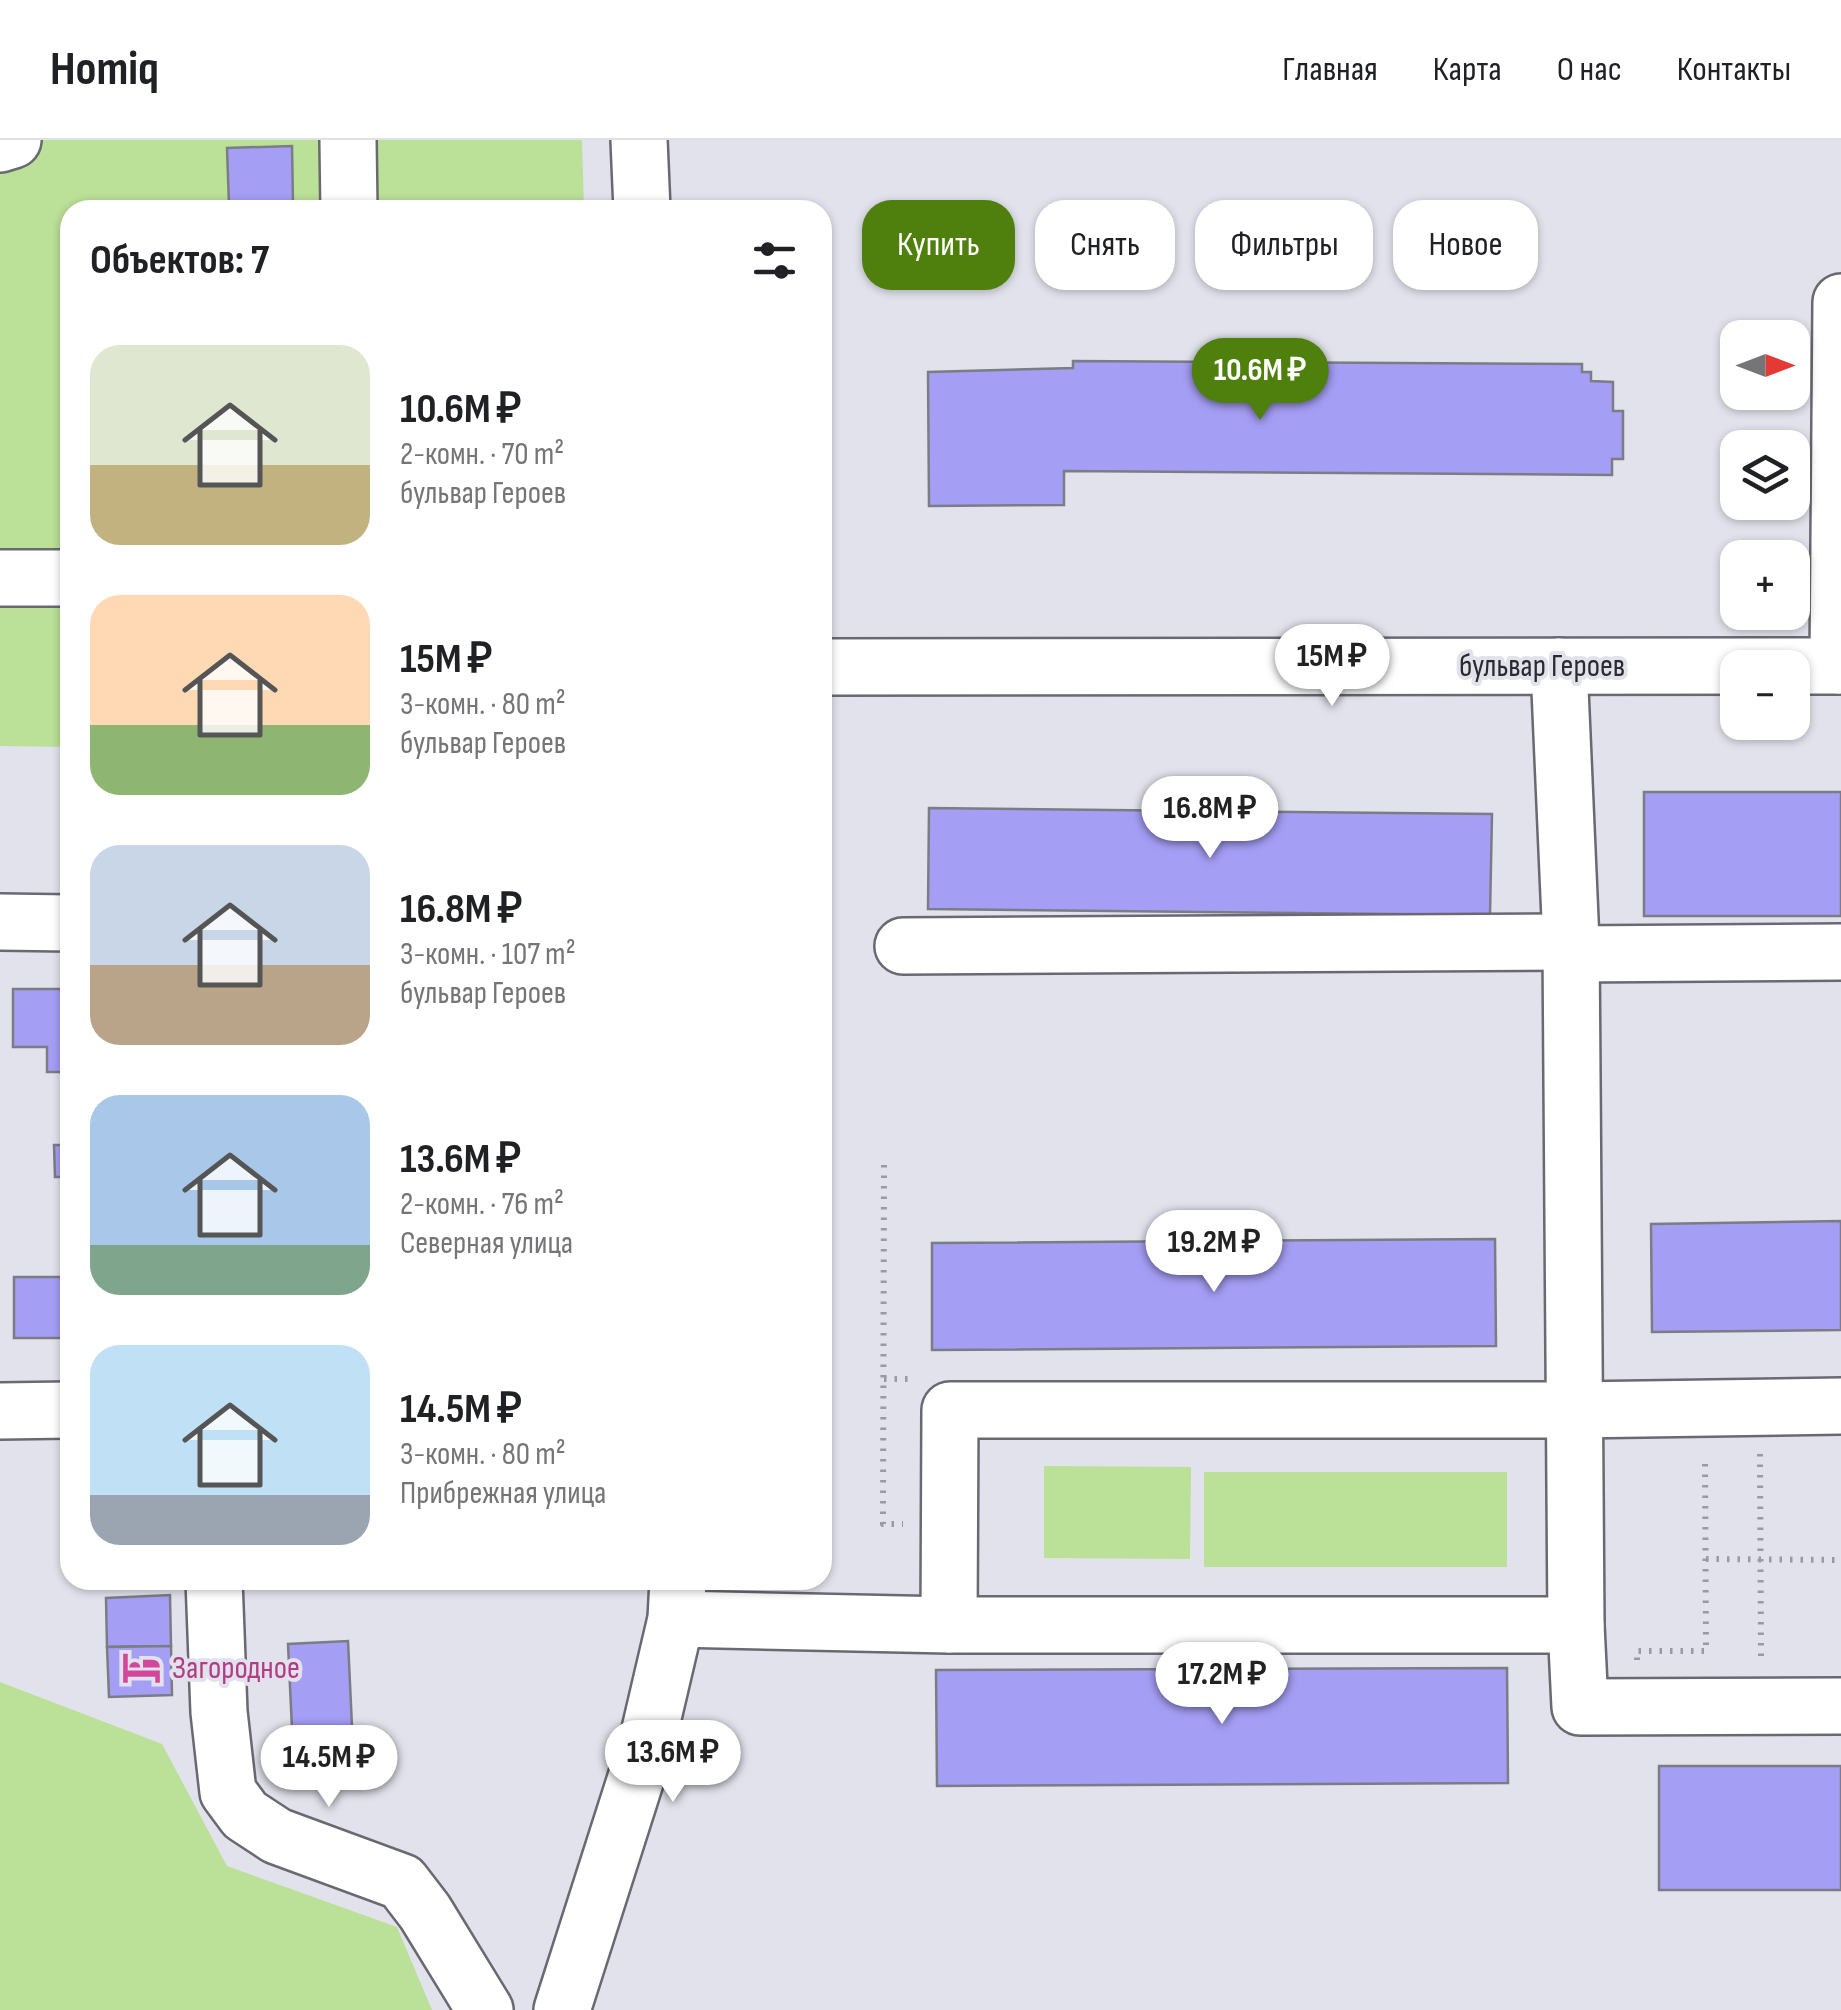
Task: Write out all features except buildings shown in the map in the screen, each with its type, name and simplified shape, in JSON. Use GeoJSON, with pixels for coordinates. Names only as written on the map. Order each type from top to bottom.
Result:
{"type":"FeatureCollection","features":[{"type":"Feature","properties":{"kind":"street"},"geometry":{"type":"LineString","coordinates":[[0,144],[13,140]]}},
{"type":"Feature","properties":{"kind":"street"},"geometry":{"type":"LineString","coordinates":[[348,140],[350,200]]}},
{"type":"Feature","properties":{"kind":"street"},"geometry":{"type":"LineString","coordinates":[[639,140],[642,200]]}},
{"type":"Feature","properties":{"kind":"street"},"geometry":{"type":"LineString","coordinates":[[1839,666],[1841,302]]}},
{"type":"Feature","properties":{"kind":"street"},"geometry":{"type":"LineString","coordinates":[[0,578],[60,578]]}},
{"type":"Feature","properties":{"kind":"street"},"geometry":{"type":"LineString","coordinates":[[1559,666],[1571,948],[1576,1625],[1580,1707],[1841,1706]]}},
{"type":"Feature","properties":{"kind":"street","name":"бульвар Героев"},"geometry":{"type":"LineString","coordinates":[[832,667],[1839,666]]}},
{"type":"Feature","properties":{"kind":"street"},"geometry":{"type":"LineString","coordinates":[[0,922],[60,923]]}},
{"type":"Feature","properties":{"kind":"street"},"geometry":{"type":"LineString","coordinates":[[903,946],[1841,952]]}},
{"type":"Feature","properties":{"kind":"street"},"geometry":{"type":"LineString","coordinates":[[949,1625],[950,1410],[1841,1406]]}},
{"type":"Feature","properties":{"kind":"street"},"geometry":{"type":"LineString","coordinates":[[0,1411],[60,1410]]}},
{"type":"Feature","properties":{"kind":"street"},"geometry":{"type":"LineString","coordinates":[[214,1590],[219,1712],[228,1792],[245,1815],[277,1836],[402,1882],[426,1912],[485,2010]]}},
{"type":"Feature","properties":{"kind":"street"},"geometry":{"type":"LineString","coordinates":[[562,2010],[646,1747],[677,1599],[949,1625],[1576,1625]]}},
{"type":"Feature","properties":{"kind":"path"},"geometry":{"type":"LineString","coordinates":[[884,1165],[883,1524],[949,1524]]}},
{"type":"Feature","properties":{"kind":"path"},"geometry":{"type":"LineString","coordinates":[[884,1378],[923,1379]]}},
{"type":"Feature","properties":{"kind":"path"},"geometry":{"type":"LineString","coordinates":[[1637,1706],[1637,1651],[1706,1650],[1705,1452]]}},
{"type":"Feature","properties":{"kind":"path"},"geometry":{"type":"LineString","coordinates":[[1742,1452],[1760,1452],[1761,1706]]}},
{"type":"Feature","properties":{"kind":"path"},"geometry":{"type":"LineString","coordinates":[[1706,1559],[1841,1560]]}},
{"type":"Feature","properties":{"kind":"green space"},"geometry":{"type":"Polygon","coordinates":[[[0,140],[582,140],[584,200],[60,200],[60,747],[0,746],[0,140]]]}},
{"type":"Feature","properties":{"kind":"green space"},"geometry":{"type":"Polygon","coordinates":[[[1044,1466],[1191,1467],[1190,1559],[1044,1558],[1044,1466]]]}},
{"type":"Feature","properties":{"kind":"green space"},"geometry":{"type":"Polygon","coordinates":[[[1204,1472],[1507,1472],[1507,1567],[1204,1567],[1204,1472]]]}},
{"type":"Feature","properties":{"kind":"green space"},"geometry":{"type":"Polygon","coordinates":[[[0,1682],[162,1744],[227,1866],[397,1927],[432,2010],[0,2010],[0,1682]]]}},
{"type":"Feature","properties":{"kind":"place","name":"Загородное"},"geometry":{"type":"Point","coordinates":[142,1668]}}]}
